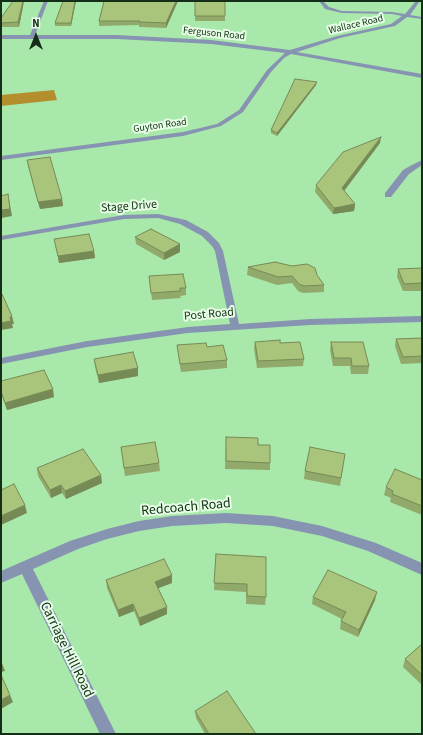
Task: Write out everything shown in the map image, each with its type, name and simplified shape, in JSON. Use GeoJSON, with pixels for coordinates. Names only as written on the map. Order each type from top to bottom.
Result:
{"type":"FeatureCollection","features":[{"type":"Feature","properties":{"kind":"street"},"geometry":{"type":"LineString","coordinates":[[32,37],[46,1]]}},
{"type":"Feature","properties":{"kind":"street"},"geometry":{"type":"LineString","coordinates":[[322,1],[327,8],[342,12],[392,13],[422,18]]}},
{"type":"Feature","properties":{"kind":"street","name":"Wallace Road"},"geometry":{"type":"LineString","coordinates":[[290,52],[339,38],[394,25],[408,16],[418,1]]}},
{"type":"Feature","properties":{"kind":"street","name":"Ferguson Road"},"geometry":{"type":"LineString","coordinates":[[1,37],[163,38],[212,42],[290,52],[422,76]]}},
{"type":"Feature","properties":{"kind":"street","name":"Guyton Road"},"geometry":{"type":"LineString","coordinates":[[1,158],[183,134],[218,125],[229,120],[240,111],[269,71],[282,57],[290,52]]}},
{"type":"Feature","properties":{"kind":"street"},"geometry":{"type":"LineString","coordinates":[[388,195],[406,172],[422,162]]}},
{"type":"Feature","properties":{"kind":"street","name":"Stage Drive"},"geometry":{"type":"LineString","coordinates":[[1,238],[128,217],[158,216],[182,222],[205,234],[216,245],[219,251],[235,326]]}},
{"type":"Feature","properties":{"kind":"street","name":"Post Road"},"geometry":{"type":"LineString","coordinates":[[1,361],[125,337],[167,332],[235,326],[422,319]]}},
{"type":"Feature","properties":{"kind":"street","name":"Redcoach Road"},"geometry":{"type":"LineString","coordinates":[[1,577],[74,545],[107,534],[139,526],[172,521],[226,518],[273,521],[322,530],[372,547],[422,570]]}},
{"type":"Feature","properties":{"kind":"street","name":"Carriage Hill Road"},"geometry":{"type":"LineString","coordinates":[[25,566],[108,734]]}},
{"type":"Feature","properties":{"kind":"shaded area"},"geometry":{"type":"Polygon","coordinates":[[[54,90],[57,100],[1,106],[1,95],[54,90]]]}},
{"type":"Feature","properties":{"kind":"building"},"geometry":{"type":"Polygon","coordinates":[[[13,1],[23,1],[18,22],[1,23],[1,18],[13,1]]]}},
{"type":"Feature","properties":{"kind":"building"},"geometry":{"type":"Polygon","coordinates":[[[63,1],[75,1],[71,23],[55,23],[63,1]]]}},
{"type":"Feature","properties":{"kind":"building"},"geometry":{"type":"Polygon","coordinates":[[[104,1],[176,1],[166,23],[139,22],[140,21],[99,21],[104,1]]]}},
{"type":"Feature","properties":{"kind":"building"},"geometry":{"type":"Polygon","coordinates":[[[195,1],[225,1],[225,16],[195,16],[195,1]]]}},
{"type":"Feature","properties":{"kind":"building"},"geometry":{"type":"Polygon","coordinates":[[[295,79],[317,82],[277,133],[271,130],[295,79]]]}},
{"type":"Feature","properties":{"kind":"building"},"geometry":{"type":"Polygon","coordinates":[[[381,137],[342,188],[355,204],[334,208],[316,185],[343,152],[381,137]]]}},
{"type":"Feature","properties":{"kind":"building"},"geometry":{"type":"Polygon","coordinates":[[[50,157],[62,199],[38,202],[27,160],[50,157]]]}},
{"type":"Feature","properties":{"kind":"building"},"geometry":{"type":"Polygon","coordinates":[[[8,194],[10,209],[1,210],[1,196],[8,194]]]}},
{"type":"Feature","properties":{"kind":"building"},"geometry":{"type":"Polygon","coordinates":[[[151,229],[180,244],[164,253],[135,237],[151,229]]]}},
{"type":"Feature","properties":{"kind":"building"},"geometry":{"type":"Polygon","coordinates":[[[89,234],[94,251],[58,256],[54,239],[89,234]]]}},
{"type":"Feature","properties":{"kind":"building"},"geometry":{"type":"Polygon","coordinates":[[[275,262],[292,266],[307,264],[315,268],[317,275],[324,285],[304,286],[299,284],[292,276],[278,277],[248,267],[275,262]]]}},
{"type":"Feature","properties":{"kind":"building"},"geometry":{"type":"Polygon","coordinates":[[[422,268],[422,283],[404,284],[398,269],[422,268]]]}},
{"type":"Feature","properties":{"kind":"building"},"geometry":{"type":"Polygon","coordinates":[[[183,274],[186,288],[180,288],[180,291],[151,293],[149,276],[183,274]]]}},
{"type":"Feature","properties":{"kind":"building"},"geometry":{"type":"Polygon","coordinates":[[[1,294],[12,316],[10,317],[11,321],[1,323],[1,294]]]}},
{"type":"Feature","properties":{"kind":"building"},"geometry":{"type":"Polygon","coordinates":[[[422,338],[422,356],[403,357],[396,339],[422,338]]]}},
{"type":"Feature","properties":{"kind":"building"},"geometry":{"type":"Polygon","coordinates":[[[280,340],[280,343],[300,342],[304,359],[258,361],[255,342],[280,340]]]}},
{"type":"Feature","properties":{"kind":"building"},"geometry":{"type":"Polygon","coordinates":[[[331,342],[363,342],[369,366],[352,366],[351,358],[334,358],[331,342]]]}},
{"type":"Feature","properties":{"kind":"building"},"geometry":{"type":"Polygon","coordinates":[[[206,343],[207,347],[223,345],[227,360],[180,364],[177,345],[206,343]]]}},
{"type":"Feature","properties":{"kind":"building"},"geometry":{"type":"Polygon","coordinates":[[[133,352],[138,368],[98,375],[94,359],[133,352]]]}},
{"type":"Feature","properties":{"kind":"building"},"geometry":{"type":"Polygon","coordinates":[[[44,370],[53,389],[5,403],[1,391],[1,381],[44,370]]]}},
{"type":"Feature","properties":{"kind":"building"},"geometry":{"type":"Polygon","coordinates":[[[226,437],[258,438],[258,445],[270,445],[270,463],[226,461],[226,437]]]}},
{"type":"Feature","properties":{"kind":"building"},"geometry":{"type":"Polygon","coordinates":[[[155,442],[159,463],[124,468],[121,447],[155,442]]]}},
{"type":"Feature","properties":{"kind":"building"},"geometry":{"type":"Polygon","coordinates":[[[310,447],[345,454],[341,478],[305,471],[310,447]]]}},
{"type":"Feature","properties":{"kind":"building"},"geometry":{"type":"Polygon","coordinates":[[[83,449],[101,475],[65,491],[61,485],[50,490],[37,468],[83,449]]]}},
{"type":"Feature","properties":{"kind":"building"},"geometry":{"type":"Polygon","coordinates":[[[395,469],[422,480],[422,506],[392,494],[393,491],[386,487],[395,469]]]}},
{"type":"Feature","properties":{"kind":"building"},"geometry":{"type":"Polygon","coordinates":[[[14,484],[25,505],[1,516],[1,490],[14,484]]]}},
{"type":"Feature","properties":{"kind":"building"},"geometry":{"type":"Polygon","coordinates":[[[216,554],[266,557],[266,597],[247,596],[247,584],[214,583],[216,554]]]}},
{"type":"Feature","properties":{"kind":"building"},"geometry":{"type":"Polygon","coordinates":[[[164,559],[172,575],[155,582],[167,607],[139,618],[133,604],[118,610],[106,580],[164,559]]]}},
{"type":"Feature","properties":{"kind":"building"},"geometry":{"type":"Polygon","coordinates":[[[328,570],[377,592],[359,630],[341,621],[346,612],[313,597],[328,570]]]}},
{"type":"Feature","properties":{"kind":"building"},"geometry":{"type":"Polygon","coordinates":[[[422,644],[422,675],[405,659],[422,644]]]}},
{"type":"Feature","properties":{"kind":"building"},"geometry":{"type":"Polygon","coordinates":[[[1,675],[10,695],[1,700],[1,675]]]}},
{"type":"Feature","properties":{"kind":"building"},"geometry":{"type":"Polygon","coordinates":[[[227,691],[256,734],[209,734],[195,711],[227,691]]]}}]}
